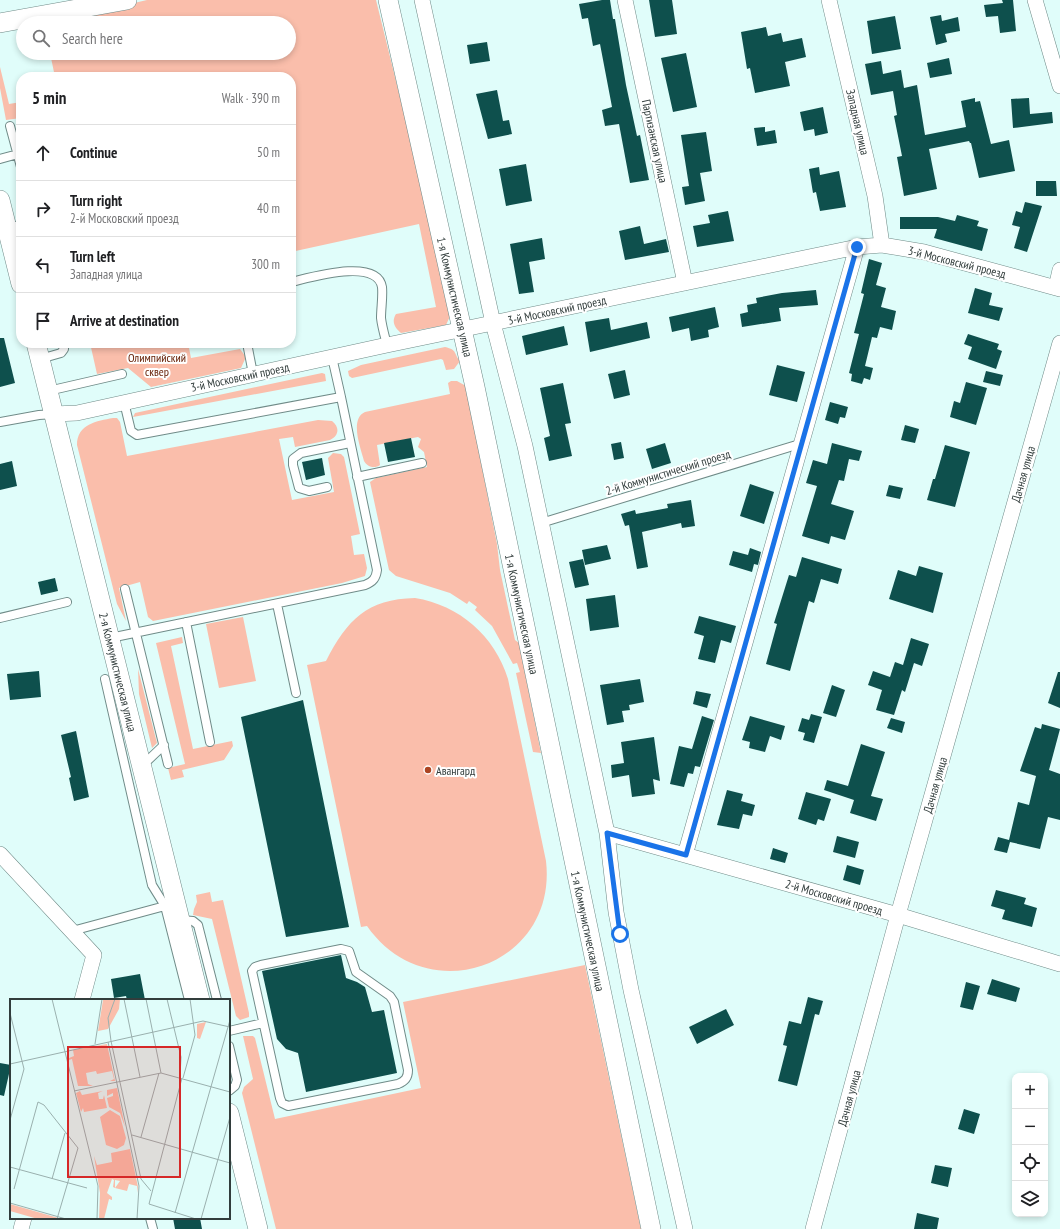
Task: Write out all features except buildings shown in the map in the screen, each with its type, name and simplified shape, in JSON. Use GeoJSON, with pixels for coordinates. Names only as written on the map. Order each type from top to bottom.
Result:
{"type":"FeatureCollection","features":[{"type":"Feature","properties":{"kind":"street"},"geometry":{"type":"LineString","coordinates":[[39,16],[127,0]]}},
{"type":"Feature","properties":{"kind":"street","name":"1-я Коммунистическая улица"},"geometry":{"type":"LineString","coordinates":[[388,0],[462,330],[651,1229]]}},
{"type":"Feature","properties":{"kind":"street"},"geometry":{"type":"LineString","coordinates":[[422,0],[493,323],[518,416],[607,833],[620,934],[646,1058],[686,1229]]}},
{"type":"Feature","properties":{"kind":"street","name":"Партизанская улица"},"geometry":{"type":"LineString","coordinates":[[625,0],[684,283]]}},
{"type":"Feature","properties":{"kind":"street","name":"Западная улица"},"geometry":{"type":"LineString","coordinates":[[829,0],[875,196],[882,245]]}},
{"type":"Feature","properties":{"kind":"street"},"geometry":{"type":"LineString","coordinates":[[1035,0],[1060,86]]}},
{"type":"Feature","properties":{"kind":"street"},"geometry":{"type":"LineString","coordinates":[[0,23],[16,20]]}},
{"type":"Feature","properties":{"kind":"street"},"geometry":{"type":"LineString","coordinates":[[0,200],[14,226],[16,243]]}},
{"type":"Feature","properties":{"kind":"street","name":"3-й Московский проезд"},"geometry":{"type":"LineString","coordinates":[[54,414],[78,413],[387,345],[857,247],[882,245],[924,252],[1058,289]]}},
{"type":"Feature","properties":{"kind":"street"},"geometry":{"type":"LineString","coordinates":[[686,855],[857,247]]}},
{"type":"Feature","properties":{"kind":"street"},"geometry":{"type":"LineString","coordinates":[[1058,289],[1060,270]]}},
{"type":"Feature","properties":{"kind":"street","name":"Дачная улица"},"geometry":{"type":"LineString","coordinates":[[813,1229],[898,915],[1060,343]]}},
{"type":"Feature","properties":{"kind":"street","name":"2-я Коммунистическая улица"},"geometry":{"type":"LineString","coordinates":[[38,351],[200,999]]}},
{"type":"Feature","properties":{"kind":"street","name":"2-й Московский проезд"},"geometry":{"type":"LineString","coordinates":[[607,833],[898,915],[1060,964]]}},
{"type":"Feature","properties":{"kind":"street"},"geometry":{"type":"LineString","coordinates":[[0,854],[94,954],[82,999]]}},
{"type":"Feature","properties":{"kind":"street"},"geometry":{"type":"LineString","coordinates":[[230,1117],[258,1229]]}},
{"type":"Feature","properties":{"kind":"street"},"geometry":{"type":"LineString","coordinates":[[21,1229],[24,1219]]}},
{"type":"Feature","properties":{"kind":"lane"},"geometry":{"type":"LineString","coordinates":[[10,126],[16,147]]}},
{"type":"Feature","properties":{"kind":"lane"},"geometry":{"type":"LineString","coordinates":[[0,159],[16,155]]}},
{"type":"Feature","properties":{"kind":"lane"},"geometry":{"type":"LineString","coordinates":[[296,281],[343,271],[361,270],[374,276],[382,285],[381,320],[387,345]]}},
{"type":"Feature","properties":{"kind":"lane"},"geometry":{"type":"LineString","coordinates":[[38,351],[61,353],[64,348]]}},
{"type":"Feature","properties":{"kind":"lane"},"geometry":{"type":"LineString","coordinates":[[248,348],[253,374]]}},
{"type":"Feature","properties":{"kind":"lane"},"geometry":{"type":"LineString","coordinates":[[110,638],[365,585],[374,580],[377,570],[332,357]]}},
{"type":"Feature","properties":{"kind":"lane"},"geometry":{"type":"LineString","coordinates":[[48,391],[122,374]]}},
{"type":"Feature","properties":{"kind":"lane"},"geometry":{"type":"LineString","coordinates":[[124,402],[131,431],[137,435],[341,397]]}},
{"type":"Feature","properties":{"kind":"lane"},"geometry":{"type":"LineString","coordinates":[[0,422],[39,415],[54,414]]}},
{"type":"Feature","properties":{"kind":"lane"},"geometry":{"type":"LineString","coordinates":[[327,487],[308,491],[299,488],[292,465],[293,459],[300,453],[350,442]]}},
{"type":"Feature","properties":{"kind":"lane","name":"2-й Коммунистический проезд"},"geometry":{"type":"LineString","coordinates":[[540,523],[803,443]]}},
{"type":"Feature","properties":{"kind":"lane"},"geometry":{"type":"LineString","coordinates":[[357,476],[422,463]]}},
{"type":"Feature","properties":{"kind":"lane"},"geometry":{"type":"LineString","coordinates":[[125,589],[168,764]]}},
{"type":"Feature","properties":{"kind":"lane"},"geometry":{"type":"LineString","coordinates":[[0,618],[67,602]]}},
{"type":"Feature","properties":{"kind":"lane"},"geometry":{"type":"LineString","coordinates":[[277,604],[296,693]]}},
{"type":"Feature","properties":{"kind":"lane"},"geometry":{"type":"LineString","coordinates":[[186,622],[210,742]]}},
{"type":"Feature","properties":{"kind":"lane"},"geometry":{"type":"LineString","coordinates":[[105,679],[152,885],[165,906],[189,999]]}},
{"type":"Feature","properties":{"kind":"lane"},"geometry":{"type":"LineString","coordinates":[[141,766],[164,745]]}},
{"type":"Feature","properties":{"kind":"lane"},"geometry":{"type":"LineString","coordinates":[[72,931],[165,906]]}},
{"type":"Feature","properties":{"kind":"lane"},"geometry":{"type":"LineString","coordinates":[[180,920],[193,921],[198,925],[217,999]]}},
{"type":"Feature","properties":{"kind":"lane"},"geometry":{"type":"LineString","coordinates":[[347,949],[351,953],[356,972],[390,996],[394,1002],[408,1077],[398,1084],[288,1106],[282,1103],[280,1098],[263,1023],[252,977],[253,969],[261,965],[347,949]]}},
{"type":"Feature","properties":{"kind":"lane"},"geometry":{"type":"LineString","coordinates":[[230,1031],[263,1023]]}},
{"type":"Feature","properties":{"kind":"lane"},"geometry":{"type":"LineString","coordinates":[[230,1050],[237,1080],[235,1086],[230,1090]]}},
{"type":"Feature","properties":{"kind":"lane"},"geometry":{"type":"LineString","coordinates":[[150,1219],[152,1229]]}},
{"type":"Feature","properties":{"kind":"green space"},"geometry":{"type":"Polygon","coordinates":[[[147,0],[376,0],[450,300],[451,314],[446,325],[401,333],[394,325],[396,314],[436,307],[419,224],[296,251],[296,72],[54,72],[51,60],[296,60],[296,16],[78,16],[147,0]]]}},
{"type":"Feature","properties":{"kind":"green space"},"geometry":{"type":"Polygon","coordinates":[[[0,67],[9,104],[16,103],[16,119],[6,120],[0,88],[0,67]]]}},
{"type":"Feature","properties":{"kind":"green space"},"geometry":{"type":"Polygon","coordinates":[[[445,347],[454,351],[460,361],[454,369],[446,370],[443,360],[441,359],[352,378],[349,376],[348,371],[361,365],[445,347]]]}},
{"type":"Feature","properties":{"kind":"green space","name":"Олимпийский сквер"},"geometry":{"type":"Polygon","coordinates":[[[91,348],[189,348],[191,358],[240,349],[246,357],[241,368],[151,387],[128,368],[97,374],[91,348]]]}},
{"type":"Feature","properties":{"kind":"green space"},"geometry":{"type":"Polygon","coordinates":[[[322,373],[325,374],[326,381],[133,417],[135,413],[322,373]]]}},
{"type":"Feature","properties":{"kind":"green space"},"geometry":{"type":"Polygon","coordinates":[[[451,381],[457,381],[466,386],[497,544],[500,570],[515,640],[519,643],[541,753],[533,752],[516,673],[520,672],[517,663],[513,664],[492,626],[475,610],[477,607],[469,601],[467,604],[450,593],[396,576],[389,570],[370,482],[376,478],[427,467],[424,452],[418,447],[421,439],[418,437],[377,445],[380,465],[376,467],[369,466],[364,461],[357,435],[358,421],[360,416],[365,412],[450,394],[448,383],[451,381]]]}},
{"type":"Feature","properties":{"kind":"green space"},"geometry":{"type":"Polygon","coordinates":[[[117,418],[120,422],[127,456],[318,420],[332,421],[335,423],[337,434],[330,440],[295,447],[293,437],[279,439],[292,500],[334,492],[328,458],[333,453],[341,454],[344,457],[360,534],[351,536],[354,555],[364,554],[367,568],[365,576],[342,583],[153,621],[148,617],[140,582],[119,588],[126,621],[117,604],[77,445],[80,432],[84,428],[95,422],[117,418]]]}},
{"type":"Feature","properties":{"kind":"green space","name":"Авангард"},"geometry":{"type":"Polygon","coordinates":[[[415,598],[431,602],[460,615],[484,636],[502,663],[508,679],[546,861],[544,897],[532,928],[510,950],[484,965],[453,971],[422,967],[392,952],[367,926],[361,927],[307,665],[326,661],[342,634],[360,614],[384,602],[415,598]]]}},
{"type":"Feature","properties":{"kind":"green space"},"geometry":{"type":"Polygon","coordinates":[[[243,617],[256,681],[219,688],[206,624],[243,617]]]}},
{"type":"Feature","properties":{"kind":"green space"},"geometry":{"type":"Polygon","coordinates":[[[182,637],[183,643],[171,646],[193,749],[232,741],[233,746],[224,760],[182,770],[184,777],[171,780],[168,768],[185,764],[156,643],[182,637]]]}},
{"type":"Feature","properties":{"kind":"green space"},"geometry":{"type":"Polygon","coordinates":[[[138,669],[157,743],[152,748],[139,694],[138,669]]]}},
{"type":"Feature","properties":{"kind":"green space"},"geometry":{"type":"Polygon","coordinates":[[[210,892],[212,902],[223,900],[249,1013],[249,1017],[240,1020],[236,1016],[212,919],[193,915],[197,902],[196,895],[210,892]]]}},
{"type":"Feature","properties":{"kind":"green space"},"geometry":{"type":"Polygon","coordinates":[[[585,965],[641,1229],[276,1229],[242,1093],[244,1087],[253,1079],[243,1036],[253,1036],[255,1038],[275,1119],[421,1088],[403,1002],[585,965]]]}},
{"type":"Feature","properties":{"kind":"place","name":"Авангард"},"geometry":{"type":"Point","coordinates":[428,770]}},
{"type":"Feature","properties":{"kind":"route"},"geometry":{"type":"LineString","coordinates":[[620,934],[607,833],[686,855],[857,247]]}}]}
